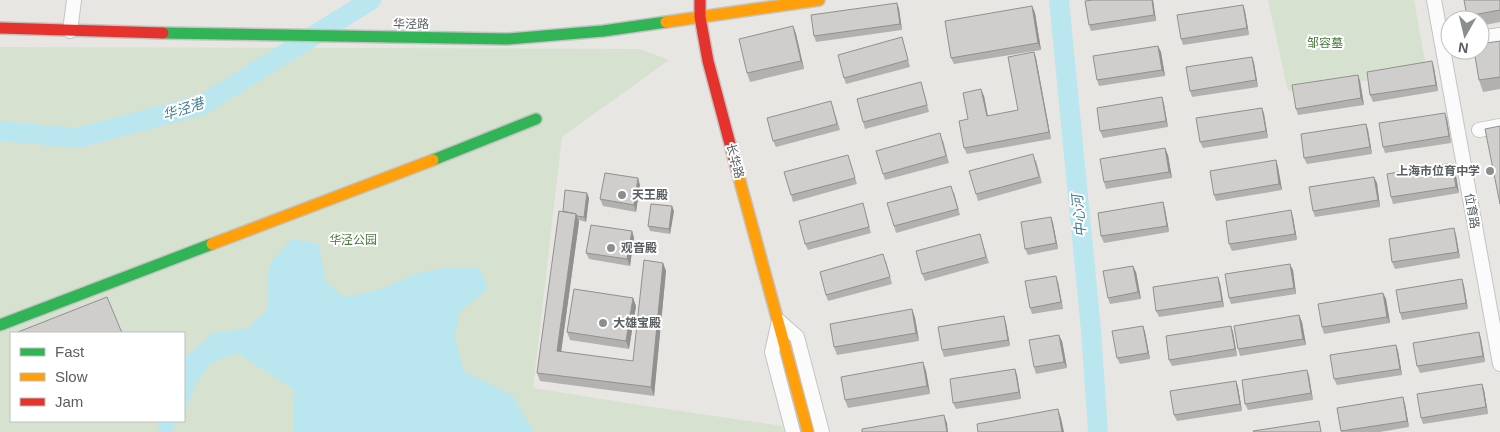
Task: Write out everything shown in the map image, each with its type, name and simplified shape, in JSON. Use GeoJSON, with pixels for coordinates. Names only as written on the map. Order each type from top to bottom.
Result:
{"type":"FeatureCollection","features":[{"type":"Feature","properties":{"kind":"street"},"geometry":{"type":"LineString","coordinates":[[70,31],[74,0]]}},
{"type":"Feature","properties":{"kind":"street","name":"长华路"},"geometry":{"type":"LineString","coordinates":[[700,0],[700,17],[708,61],[808,432]]}},
{"type":"Feature","properties":{"kind":"street","name":"华泾路"},"geometry":{"type":"LineString","coordinates":[[0,28],[508,39],[595,32],[819,0]]}},
{"type":"Feature","properties":{"kind":"street","name":"位育路"},"geometry":{"type":"LineString","coordinates":[[1434,0],[1500,364]]}},
{"type":"Feature","properties":{"kind":"street"},"geometry":{"type":"LineString","coordinates":[[0,325],[536,119]]}},
{"type":"Feature","properties":{"kind":"street"},"geometry":{"type":"LineString","coordinates":[[1479,130],[1500,126]]}},
{"type":"Feature","properties":{"kind":"street"},"geometry":{"type":"LineString","coordinates":[[779,321],[798,337],[822,432]]}},
{"type":"Feature","properties":{"kind":"street","name":"长华路"},"geometry":{"type":"LineString","coordinates":[[779,321],[772,352],[793,432]]}},
{"type":"Feature","properties":{"kind":"green space","name":"邹容墓"},"geometry":{"type":"Polygon","coordinates":[[[1268,0],[1414,0],[1427,73],[1288,91],[1268,0]]]}},
{"type":"Feature","properties":{"kind":"green space","name":"华泾公园"},"geometry":{"type":"Polygon","coordinates":[[[0,47],[640,49],[669,60],[562,137],[533,388],[782,426],[784,432],[0,432],[0,47]]]}},
{"type":"Feature","properties":{"kind":"water"},"geometry":{"type":"Polygon","coordinates":[[[292,239],[319,244],[326,282],[344,297],[378,290],[417,273],[453,267],[480,268],[488,289],[460,311],[455,337],[464,371],[512,395],[533,432],[294,432],[293,389],[237,353],[211,363],[195,385],[185,411],[185,357],[215,332],[247,329],[267,310],[267,283],[271,261],[292,239]]]}},
{"type":"Feature","properties":{"kind":"water"},"geometry":{"type":"Polygon","coordinates":[[[158,422],[178,422],[171,432],[159,432],[158,422]]]}},
{"type":"Feature","properties":{"kind":"building"},"geometry":{"type":"Polygon","coordinates":[[[1152,0],[1154,15],[1089,25],[1085,1],[1152,0]]]}},
{"type":"Feature","properties":{"kind":"building"},"geometry":{"type":"Polygon","coordinates":[[[1464,0],[1500,0],[1500,10],[1490,12],[1490,10],[1466,10],[1464,0]]]}},
{"type":"Feature","properties":{"kind":"building"},"geometry":{"type":"Polygon","coordinates":[[[897,3],[900,24],[814,36],[811,15],[897,3]]]}},
{"type":"Feature","properties":{"kind":"building"},"geometry":{"type":"Polygon","coordinates":[[[1243,5],[1247,28],[1181,39],[1177,15],[1243,5]]]}},
{"type":"Feature","properties":{"kind":"building"},"geometry":{"type":"Polygon","coordinates":[[[1032,6],[1038,43],[951,58],[945,21],[1032,6]]]}},
{"type":"Feature","properties":{"kind":"building"},"geometry":{"type":"Polygon","coordinates":[[[793,26],[801,61],[747,73],[739,39],[793,26]]]}},
{"type":"Feature","properties":{"kind":"building"},"geometry":{"type":"Polygon","coordinates":[[[902,37],[908,60],[844,78],[838,55],[902,37]]]}},
{"type":"Feature","properties":{"kind":"building"},"geometry":{"type":"Polygon","coordinates":[[[1500,41],[1500,77],[1479,80],[1476,60],[1490,60],[1490,42],[1500,41]]]}},
{"type":"Feature","properties":{"kind":"building"},"geometry":{"type":"Polygon","coordinates":[[[1158,46],[1162,70],[1097,80],[1093,56],[1158,46]]]}},
{"type":"Feature","properties":{"kind":"building"},"geometry":{"type":"Polygon","coordinates":[[[1034,52],[1049,132],[964,148],[959,121],[968,119],[963,93],[981,89],[987,116],[1018,110],[1008,57],[1034,52]]]}},
{"type":"Feature","properties":{"kind":"building"},"geometry":{"type":"Polygon","coordinates":[[[1252,57],[1256,80],[1190,91],[1186,67],[1252,57]]]}},
{"type":"Feature","properties":{"kind":"building"},"geometry":{"type":"Polygon","coordinates":[[[1432,61],[1436,85],[1370,95],[1367,72],[1432,61]]]}},
{"type":"Feature","properties":{"kind":"building"},"geometry":{"type":"Polygon","coordinates":[[[1358,75],[1361,98],[1296,109],[1292,85],[1358,75]]]}},
{"type":"Feature","properties":{"kind":"building"},"geometry":{"type":"Polygon","coordinates":[[[921,82],[927,105],[863,122],[857,99],[921,82]]]}},
{"type":"Feature","properties":{"kind":"building"},"geometry":{"type":"Polygon","coordinates":[[[1162,97],[1166,121],[1100,131],[1097,108],[1162,97]]]}},
{"type":"Feature","properties":{"kind":"building"},"geometry":{"type":"Polygon","coordinates":[[[831,101],[837,124],[773,141],[767,118],[831,101]]]}},
{"type":"Feature","properties":{"kind":"building"},"geometry":{"type":"Polygon","coordinates":[[[1262,108],[1266,131],[1200,142],[1196,118],[1262,108]]]}},
{"type":"Feature","properties":{"kind":"building"},"geometry":{"type":"Polygon","coordinates":[[[1445,113],[1449,136],[1383,147],[1379,123],[1445,113]]]}},
{"type":"Feature","properties":{"kind":"building"},"geometry":{"type":"Polygon","coordinates":[[[1366,124],[1370,147],[1304,158],[1301,134],[1366,124]]]}},
{"type":"Feature","properties":{"kind":"building"},"geometry":{"type":"Polygon","coordinates":[[[1500,126],[1500,204],[1485,129],[1500,126]]]}},
{"type":"Feature","properties":{"kind":"building"},"geometry":{"type":"Polygon","coordinates":[[[940,133],[946,156],[883,174],[876,151],[940,133]]]}},
{"type":"Feature","properties":{"kind":"building"},"geometry":{"type":"Polygon","coordinates":[[[1165,148],[1169,172],[1104,182],[1100,159],[1165,148]]]}},
{"type":"Feature","properties":{"kind":"building"},"geometry":{"type":"Polygon","coordinates":[[[1033,154],[1039,177],[976,194],[969,171],[1033,154]]]}},
{"type":"Feature","properties":{"kind":"building"},"geometry":{"type":"Polygon","coordinates":[[[848,155],[855,178],[791,195],[784,172],[848,155]]]}},
{"type":"Feature","properties":{"kind":"building"},"geometry":{"type":"Polygon","coordinates":[[[1276,160],[1279,184],[1214,195],[1210,171],[1276,160]]]}},
{"type":"Feature","properties":{"kind":"building"},"geometry":{"type":"Polygon","coordinates":[[[1452,163],[1456,187],[1391,197],[1387,174],[1452,163]]]}},
{"type":"Feature","properties":{"kind":"building","name":"天王殿"},"geometry":{"type":"Polygon","coordinates":[[[605,173],[638,178],[634,205],[600,199],[605,173]]]}},
{"type":"Feature","properties":{"kind":"building"},"geometry":{"type":"Polygon","coordinates":[[[1374,177],[1378,200],[1313,211],[1309,187],[1374,177]]]}},
{"type":"Feature","properties":{"kind":"building"},"geometry":{"type":"Polygon","coordinates":[[[951,186],[958,209],[894,226],[887,203],[951,186]]]}},
{"type":"Feature","properties":{"kind":"building"},"geometry":{"type":"Polygon","coordinates":[[[565,190],[587,193],[584,217],[563,211],[565,190]]]}},
{"type":"Feature","properties":{"kind":"building"},"geometry":{"type":"Polygon","coordinates":[[[1163,202],[1167,226],[1101,236],[1098,213],[1163,202]]]}},
{"type":"Feature","properties":{"kind":"building"},"geometry":{"type":"Polygon","coordinates":[[[863,203],[869,227],[805,244],[799,221],[863,203]]]}},
{"type":"Feature","properties":{"kind":"building"},"geometry":{"type":"Polygon","coordinates":[[[651,204],[672,206],[669,229],[648,226],[651,204]]]}},
{"type":"Feature","properties":{"kind":"building"},"geometry":{"type":"Polygon","coordinates":[[[1291,210],[1295,234],[1229,244],[1226,221],[1291,210]]]}},
{"type":"Feature","properties":{"kind":"building"},"geometry":{"type":"Polygon","coordinates":[[[559,211],[576,214],[557,351],[633,361],[644,260],[663,263],[651,387],[537,373],[559,211]]]}},
{"type":"Feature","properties":{"kind":"building"},"geometry":{"type":"Polygon","coordinates":[[[1051,217],[1056,243],[1025,249],[1021,222],[1051,217]]]}},
{"type":"Feature","properties":{"kind":"building","name":"观音殿"},"geometry":{"type":"Polygon","coordinates":[[[591,225],[632,231],[627,259],[586,253],[591,225]]]}},
{"type":"Feature","properties":{"kind":"building"},"geometry":{"type":"Polygon","coordinates":[[[1454,228],[1458,252],[1392,262],[1389,239],[1454,228]]]}},
{"type":"Feature","properties":{"kind":"building"},"geometry":{"type":"Polygon","coordinates":[[[980,234],[986,257],[922,274],[916,251],[980,234]]]}},
{"type":"Feature","properties":{"kind":"building"},"geometry":{"type":"Polygon","coordinates":[[[883,254],[890,277],[826,295],[820,272],[883,254]]]}},
{"type":"Feature","properties":{"kind":"building"},"geometry":{"type":"Polygon","coordinates":[[[1290,264],[1294,288],[1229,298],[1225,274],[1290,264]]]}},
{"type":"Feature","properties":{"kind":"building"},"geometry":{"type":"Polygon","coordinates":[[[1133,266],[1138,292],[1108,298],[1103,271],[1133,266]]]}},
{"type":"Feature","properties":{"kind":"building"},"geometry":{"type":"Polygon","coordinates":[[[1056,276],[1061,302],[1030,308],[1025,281],[1056,276]]]}},
{"type":"Feature","properties":{"kind":"building"},"geometry":{"type":"Polygon","coordinates":[[[1218,277],[1222,301],[1156,311],[1153,287],[1218,277]]]}},
{"type":"Feature","properties":{"kind":"building"},"geometry":{"type":"Polygon","coordinates":[[[1462,279],[1466,303],[1400,313],[1396,290],[1462,279]]]}},
{"type":"Feature","properties":{"kind":"building","name":"大雄宝殿"},"geometry":{"type":"Polygon","coordinates":[[[574,289],[633,298],[626,341],[567,332],[574,289]]]}},
{"type":"Feature","properties":{"kind":"building"},"geometry":{"type":"Polygon","coordinates":[[[1383,293],[1387,317],[1322,327],[1318,304],[1383,293]]]}},
{"type":"Feature","properties":{"kind":"building"},"geometry":{"type":"Polygon","coordinates":[[[107,297],[122,332],[18,332],[107,297]]]}},
{"type":"Feature","properties":{"kind":"building"},"geometry":{"type":"Polygon","coordinates":[[[912,309],[916,333],[834,347],[830,324],[912,309]]]}},
{"type":"Feature","properties":{"kind":"building"},"geometry":{"type":"Polygon","coordinates":[[[1299,315],[1303,339],[1238,349],[1234,326],[1299,315]]]}},
{"type":"Feature","properties":{"kind":"building"},"geometry":{"type":"Polygon","coordinates":[[[1004,316],[1008,340],[942,350],[938,327],[1004,316]]]}},
{"type":"Feature","properties":{"kind":"building"},"geometry":{"type":"Polygon","coordinates":[[[1143,326],[1148,353],[1117,358],[1112,331],[1143,326]]]}},
{"type":"Feature","properties":{"kind":"building"},"geometry":{"type":"Polygon","coordinates":[[[1231,326],[1235,349],[1169,360],[1166,336],[1231,326]]]}},
{"type":"Feature","properties":{"kind":"building"},"geometry":{"type":"Polygon","coordinates":[[[1479,332],[1483,356],[1417,366],[1413,343],[1479,332]]]}},
{"type":"Feature","properties":{"kind":"building"},"geometry":{"type":"Polygon","coordinates":[[[1059,335],[1064,362],[1034,367],[1029,340],[1059,335]]]}},
{"type":"Feature","properties":{"kind":"building"},"geometry":{"type":"Polygon","coordinates":[[[1396,345],[1400,369],[1334,379],[1330,355],[1396,345]]]}},
{"type":"Feature","properties":{"kind":"building"},"geometry":{"type":"Polygon","coordinates":[[[923,362],[927,386],[845,400],[841,377],[923,362]]]}},
{"type":"Feature","properties":{"kind":"building"},"geometry":{"type":"Polygon","coordinates":[[[1015,369],[1019,392],[953,403],[950,379],[1015,369]]]}},
{"type":"Feature","properties":{"kind":"building"},"geometry":{"type":"Polygon","coordinates":[[[1307,370],[1311,393],[1245,404],[1242,380],[1307,370]]]}},
{"type":"Feature","properties":{"kind":"building"},"geometry":{"type":"Polygon","coordinates":[[[1236,381],[1240,404],[1174,415],[1170,391],[1236,381]]]}},
{"type":"Feature","properties":{"kind":"building"},"geometry":{"type":"Polygon","coordinates":[[[1482,384],[1486,407],[1421,418],[1417,394],[1482,384]]]}},
{"type":"Feature","properties":{"kind":"building"},"geometry":{"type":"Polygon","coordinates":[[[1403,397],[1407,421],[1341,431],[1337,408],[1403,397]]]}},
{"type":"Feature","properties":{"kind":"building"},"geometry":{"type":"Polygon","coordinates":[[[1058,409],[1062,432],[978,432],[977,424],[1058,409]]]}},
{"type":"Feature","properties":{"kind":"building"},"geometry":{"type":"Polygon","coordinates":[[[944,415],[947,432],[862,432],[862,429],[944,415]]]}},
{"type":"Feature","properties":{"kind":"building"},"geometry":{"type":"Polygon","coordinates":[[[1319,421],[1321,432],[1253,431],[1319,421]]]}},
{"type":"Feature","properties":{"kind":"waterway","name":"华泾港"},"geometry":{"type":"LineString","coordinates":[[0,131],[77,138],[202,105],[371,0]]}},
{"type":"Feature","properties":{"kind":"waterway","name":"中心河"},"geometry":{"type":"LineString","coordinates":[[1059,0],[1091,330],[1098,432]]}},
{"type":"Feature","properties":{"kind":"traffic: fast"},"geometry":{"type":"LineString","coordinates":[[163,33],[507,39],[603,31],[666,22]]}},
{"type":"Feature","properties":{"kind":"traffic: fast"},"geometry":{"type":"LineString","coordinates":[[433,160],[536,119]]}},
{"type":"Feature","properties":{"kind":"traffic: fast"},"geometry":{"type":"LineString","coordinates":[[0,325],[212,244]]}},
{"type":"Feature","properties":{"kind":"traffic: slow"},"geometry":{"type":"LineString","coordinates":[[666,22],[819,0]]}},
{"type":"Feature","properties":{"kind":"traffic: slow"},"geometry":{"type":"LineString","coordinates":[[212,244],[433,160]]}},
{"type":"Feature","properties":{"kind":"traffic: slow"},"geometry":{"type":"LineString","coordinates":[[738,174],[808,432]]}},
{"type":"Feature","properties":{"kind":"traffic: jam"},"geometry":{"type":"LineString","coordinates":[[700,0],[700,17],[708,61],[738,174]]}},
{"type":"Feature","properties":{"kind":"traffic: jam"},"geometry":{"type":"LineString","coordinates":[[0,28],[163,33]]}},
{"type":"Feature","properties":{"kind":"place","name":"上海市位育中学"},"geometry":{"type":"Point","coordinates":[1490,171]}},
{"type":"Feature","properties":{"kind":"place","name":"天王殿"},"geometry":{"type":"Point","coordinates":[622,195]}},
{"type":"Feature","properties":{"kind":"place","name":"观音殿"},"geometry":{"type":"Point","coordinates":[611,248]}},
{"type":"Feature","properties":{"kind":"place","name":"大雄宝殿"},"geometry":{"type":"Point","coordinates":[603,323]}}]}
